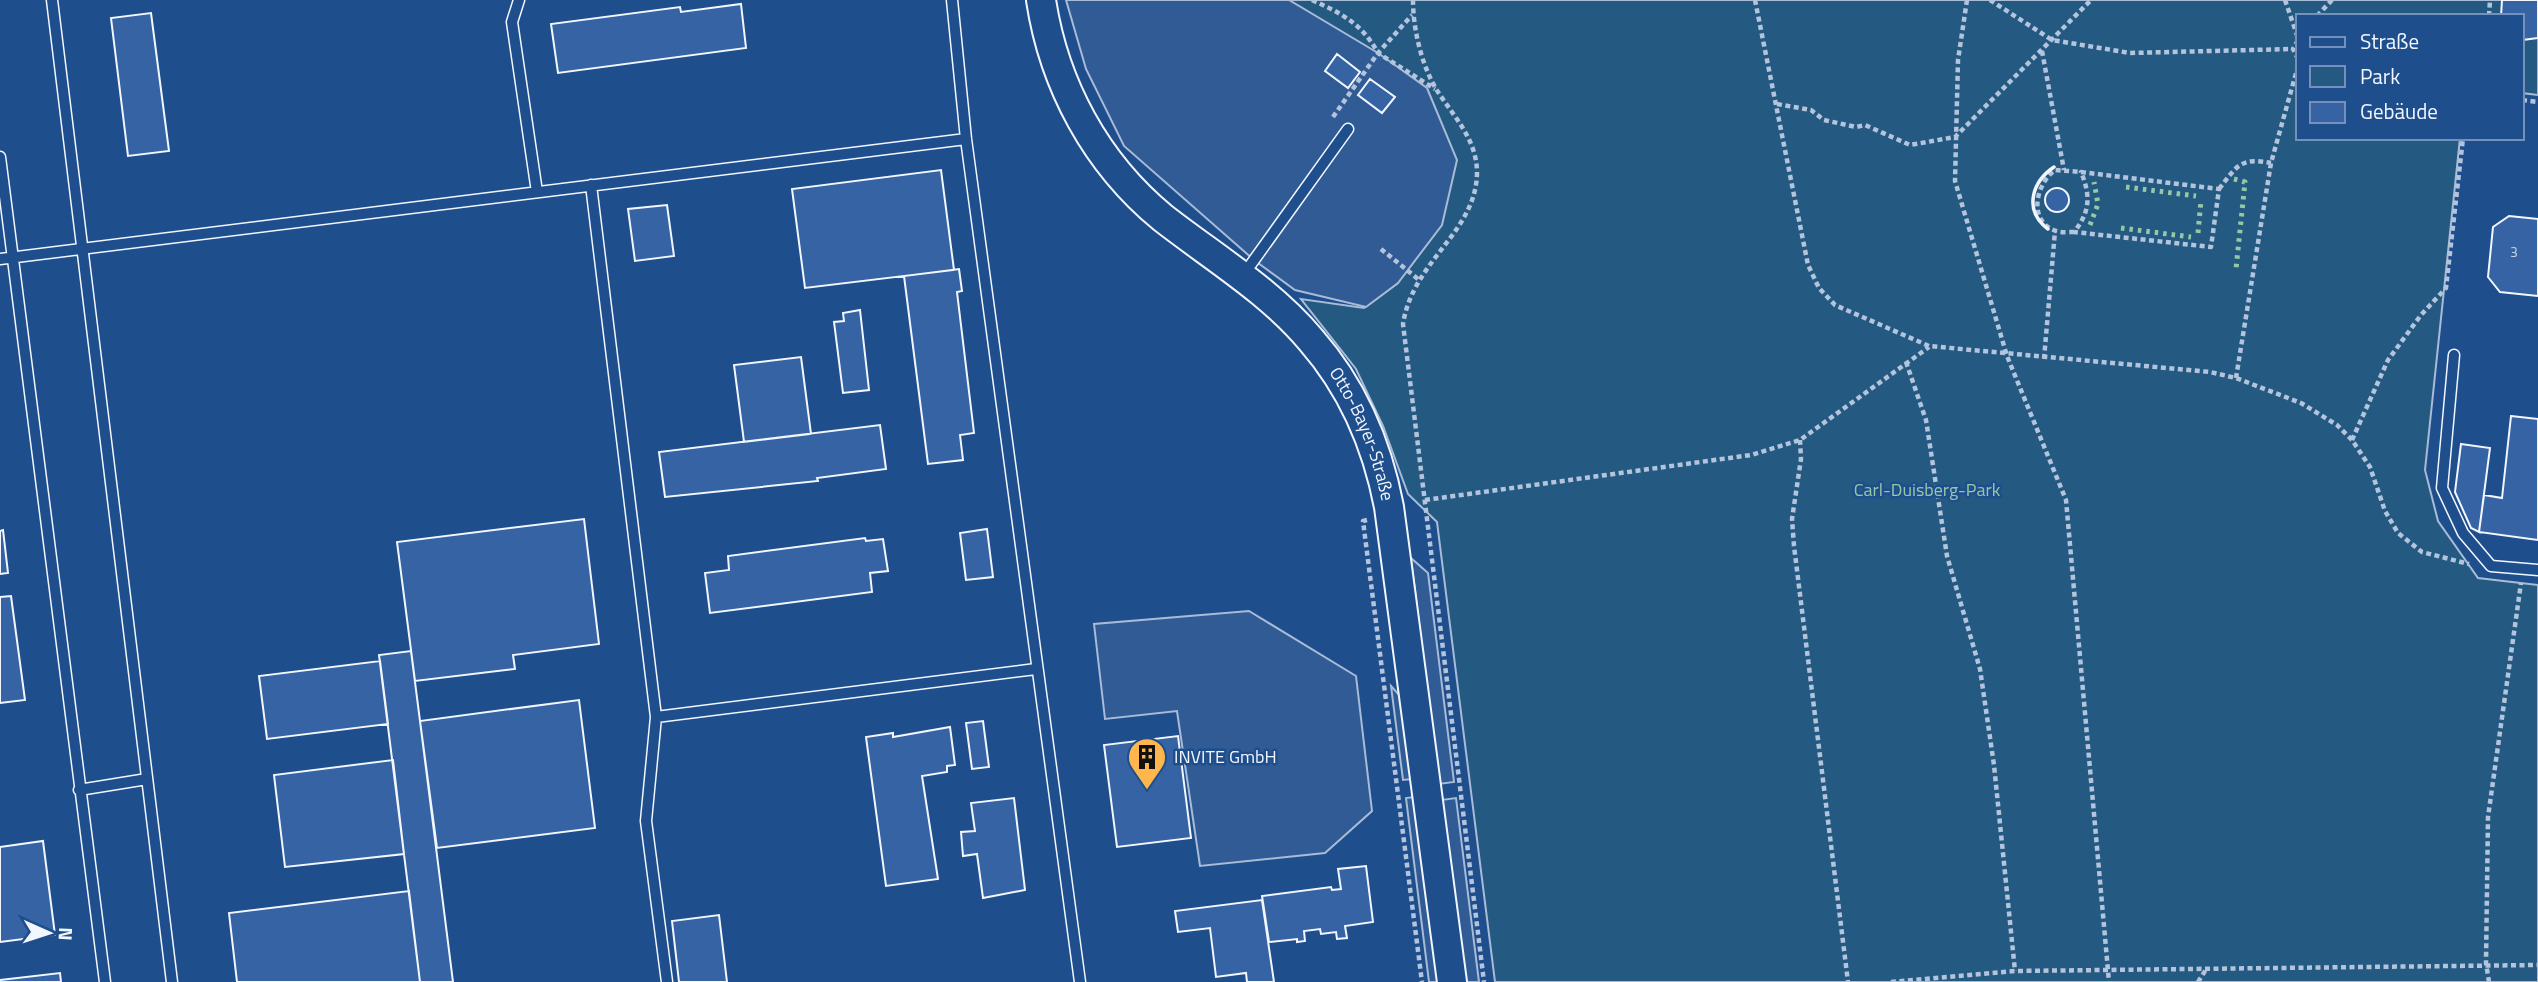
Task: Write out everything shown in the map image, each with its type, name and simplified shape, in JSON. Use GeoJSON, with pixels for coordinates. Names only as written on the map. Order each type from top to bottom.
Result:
{"type":"FeatureCollection","features":[{"type":"Feature","properties":{"kind":"street","name":"Otto-Bayer-Straße"},"geometry":{"type":"LineString","coordinates":[[1041,0],[1061,79],[1087,130],[1103,154],[1148,204],[1289,316],[1330,363],[1362,416],[1383,475],[1398,566],[1452,982]]}},
{"type":"Feature","properties":{"kind":"lane"},"geometry":{"type":"LineString","coordinates":[[52,0],[172,982]]}},
{"type":"Feature","properties":{"kind":"lane"},"geometry":{"type":"LineString","coordinates":[[519,0],[512,22],[537,192]]}},
{"type":"Feature","properties":{"kind":"lane"},"geometry":{"type":"LineString","coordinates":[[952,0],[966,139],[1080,982]]}},
{"type":"Feature","properties":{"kind":"lane"},"geometry":{"type":"LineString","coordinates":[[1242,278],[1348,129]]}},
{"type":"Feature","properties":{"kind":"lane"},"geometry":{"type":"LineString","coordinates":[[0,259],[966,139]]}},
{"type":"Feature","properties":{"kind":"lane"},"geometry":{"type":"LineString","coordinates":[[0,157],[105,982]]}},
{"type":"Feature","properties":{"kind":"lane"},"geometry":{"type":"LineString","coordinates":[[591,185],[656,718],[646,821],[667,982]]}},
{"type":"Feature","properties":{"kind":"lane"},"geometry":{"type":"LineString","coordinates":[[2454,355],[2442,488],[2463,533],[2491,566],[2538,570]]}},
{"type":"Feature","properties":{"kind":"lane"},"geometry":{"type":"LineString","coordinates":[[656,718],[1036,669]]}},
{"type":"Feature","properties":{"kind":"lane"},"geometry":{"type":"LineString","coordinates":[[79,790],[147,779]]}},
{"type":"Feature","properties":{"kind":"path"},"geometry":{"type":"LineString","coordinates":[[1312,0],[1337,12],[1366,32],[1378,53],[1437,90]]}},
{"type":"Feature","properties":{"kind":"path"},"geometry":{"type":"LineString","coordinates":[[1413,0],[1417,37],[1437,90],[1471,141],[1475,155],[1476,185],[1467,213],[1418,279],[1406,308],[1404,340],[1484,982]]}},
{"type":"Feature","properties":{"kind":"path"},"geometry":{"type":"LineString","coordinates":[[1755,0],[1804,253],[1819,288],[1845,311],[1929,346],[2007,356],[2210,372],[2236,378],[2320,413],[2352,440],[2370,467],[2390,523],[2409,543],[2436,558],[2491,566]]}},
{"type":"Feature","properties":{"kind":"path"},"geometry":{"type":"LineString","coordinates":[[1967,0],[1958,60],[1955,181],[2007,356],[2066,500],[2109,982]]}},
{"type":"Feature","properties":{"kind":"path"},"geometry":{"type":"LineString","coordinates":[[1990,0],[2052,40],[2130,53],[2293,50]]}},
{"type":"Feature","properties":{"kind":"path"},"geometry":{"type":"LineString","coordinates":[[1777,104],[1811,110],[1824,120],[1856,127],[1865,125],[1910,145],[1955,137],[2091,0]]}},
{"type":"Feature","properties":{"kind":"path"},"geometry":{"type":"LineString","coordinates":[[2286,0],[2296,32]]}},
{"type":"Feature","properties":{"kind":"path"},"geometry":{"type":"LineString","coordinates":[[2318,14],[2326,3],[2332,0]]}},
{"type":"Feature","properties":{"kind":"path"},"geometry":{"type":"LineString","coordinates":[[1334,117],[1378,53],[1413,14]]}},
{"type":"Feature","properties":{"kind":"path"},"geometry":{"type":"LineString","coordinates":[[2293,50],[2296,43]]}},
{"type":"Feature","properties":{"kind":"path"},"geometry":{"type":"LineString","coordinates":[[2293,50],[2296,55]]}},
{"type":"Feature","properties":{"kind":"path"},"geometry":{"type":"LineString","coordinates":[[2042,51],[2064,170]]}},
{"type":"Feature","properties":{"kind":"path"},"geometry":{"type":"LineString","coordinates":[[2236,378],[2271,163],[2296,72]]}},
{"type":"Feature","properties":{"kind":"path"},"geometry":{"type":"LineString","coordinates":[[2352,440],[2388,360],[2421,315],[2446,288],[2463,140]]}},
{"type":"Feature","properties":{"kind":"path"},"geometry":{"type":"LineString","coordinates":[[2219,189],[2055,170],[2043,179],[2038,191],[2037,207],[2044,221],[2055,231],[2211,247],[2219,189],[2238,164],[2254,160],[2271,163]]}},
{"type":"Feature","properties":{"kind":"path"},"geometry":{"type":"LineString","coordinates":[[2074,232],[2084,219],[2088,204],[2088,190],[2081,172]]}},
{"type":"Feature","properties":{"kind":"path"},"geometry":{"type":"LineString","coordinates":[[2044,359],[2055,231]]}},
{"type":"Feature","properties":{"kind":"path"},"geometry":{"type":"LineString","coordinates":[[1381,249],[1418,279]]}},
{"type":"Feature","properties":{"kind":"path"},"geometry":{"type":"LineString","coordinates":[[1425,500],[1751,455],[1800,440],[1929,346]]}},
{"type":"Feature","properties":{"kind":"path"},"geometry":{"type":"LineString","coordinates":[[1906,362],[1926,420],[1947,556],[1980,669],[1994,765],[2015,971]]}},
{"type":"Feature","properties":{"kind":"path"},"geometry":{"type":"LineString","coordinates":[[1800,440],[1801,459],[1792,519],[1794,546],[1848,982]]}},
{"type":"Feature","properties":{"kind":"path"},"geometry":{"type":"LineString","coordinates":[[2489,982],[2486,963],[2488,817],[2523,569]]}},
{"type":"Feature","properties":{"kind":"path"},"geometry":{"type":"LineString","coordinates":[[1891,982],[2015,971],[2486,963],[2538,965]]}},
{"type":"Feature","properties":{"kind":"path"},"geometry":{"type":"LineString","coordinates":[[2198,982],[2207,967]]}},
{"type":"Feature","properties":{"kind":"green space","name":"Carl-Duisberg-Park"},"geometry":{"type":"Polygon","coordinates":[[[1289,0],[2538,0],[2538,95],[2524,93],[2524,14],[2296,14],[2296,140],[2460,140],[2425,470],[2438,521],[2478,578],[2538,585],[2538,982],[1495,982],[1437,522],[1408,494],[1383,426],[1356,369],[1301,299],[1364,308],[1398,283],[1289,0]]]}},
{"type":"Feature","properties":{"kind":"shaded area"},"geometry":{"type":"Polygon","coordinates":[[[1066,0],[1289,0],[1378,53],[1427,88],[1457,160],[1442,225],[1398,283],[1366,307],[1295,290],[1254,260],[1124,146],[1086,69],[1066,0]]]}},
{"type":"Feature","properties":{"kind":"shaded area"},"geometry":{"type":"Polygon","coordinates":[[[1411,558],[1428,573],[1454,782],[1439,784],[1411,558]]]}},
{"type":"Feature","properties":{"kind":"shaded area"},"geometry":{"type":"Polygon","coordinates":[[[1249,611],[1356,676],[1372,811],[1325,853],[1200,866],[1177,711],[1105,719],[1094,624],[1249,611]]]}},
{"type":"Feature","properties":{"kind":"shaded area"},"geometry":{"type":"Polygon","coordinates":[[[1391,686],[1401,697],[1412,779],[1403,780],[1391,686]]]}},
{"type":"Feature","properties":{"kind":"shaded area"},"geometry":{"type":"Polygon","coordinates":[[[1414,797],[1438,982],[1429,982],[1406,798],[1414,797]]]}},
{"type":"Feature","properties":{"kind":"shaded area"},"geometry":{"type":"Polygon","coordinates":[[[1456,798],[1479,982],[1465,982],[1441,800],[1456,798]]]}},
{"type":"Feature","properties":{"kind":"building"},"geometry":{"type":"Polygon","coordinates":[[[2502,0],[2538,0],[2538,38],[2524,40],[2524,14],[2501,14],[2502,0]]]}},
{"type":"Feature","properties":{"kind":"building"},"geometry":{"type":"Polygon","coordinates":[[[741,4],[746,48],[558,73],[551,24],[680,7],[681,12],[741,4]]]}},
{"type":"Feature","properties":{"kind":"building"},"geometry":{"type":"Polygon","coordinates":[[[151,13],[169,151],[128,156],[111,18],[151,13]]]}},
{"type":"Feature","properties":{"kind":"building"},"geometry":{"type":"Polygon","coordinates":[[[1337,54],[1360,72],[1348,88],[1325,71],[1337,54]]]}},
{"type":"Feature","properties":{"kind":"building"},"geometry":{"type":"Polygon","coordinates":[[[1370,79],[1395,97],[1382,113],[1358,95],[1370,79]]]}},
{"type":"Feature","properties":{"kind":"building"},"geometry":{"type":"Polygon","coordinates":[[[941,170],[954,270],[805,288],[792,189],[941,170]]]}},
{"type":"Feature","properties":{"kind":"building"},"geometry":{"type":"Polygon","coordinates":[[[2057,188],[2065,192],[2069,200],[2065,208],[2057,212],[2049,208],[2045,200],[2049,192],[2057,188]]]}},
{"type":"Feature","properties":{"kind":"building"},"geometry":{"type":"Polygon","coordinates":[[[667,205],[674,256],[635,261],[628,209],[667,205]]]}},
{"type":"Feature","properties":{"kind":"building"},"geometry":{"type":"Polygon","coordinates":[[[2509,216],[2538,219],[2538,296],[2500,292],[2488,277],[2493,227],[2509,216]]]}},
{"type":"Feature","properties":{"kind":"building"},"geometry":{"type":"Polygon","coordinates":[[[959,269],[962,291],[957,292],[974,433],[960,435],[963,460],[928,464],[904,276],[959,269]]]}},
{"type":"Feature","properties":{"kind":"building"},"geometry":{"type":"Polygon","coordinates":[[[860,310],[869,390],[843,393],[834,322],[844,321],[843,313],[860,310]]]}},
{"type":"Feature","properties":{"kind":"building"},"geometry":{"type":"Polygon","coordinates":[[[801,357],[811,434],[744,442],[734,365],[801,357]]]}},
{"type":"Feature","properties":{"kind":"building"},"geometry":{"type":"Polygon","coordinates":[[[2511,416],[2538,419],[2538,540],[2479,532],[2484,495],[2502,498],[2511,416]]]}},
{"type":"Feature","properties":{"kind":"building"},"geometry":{"type":"Polygon","coordinates":[[[880,425],[886,469],[817,478],[818,481],[665,497],[659,452],[880,425]]]}},
{"type":"Feature","properties":{"kind":"building"},"geometry":{"type":"Polygon","coordinates":[[[2461,444],[2490,448],[2479,532],[2471,528],[2455,492],[2461,444]]]}},
{"type":"Feature","properties":{"kind":"building"},"geometry":{"type":"Polygon","coordinates":[[[584,519],[599,644],[513,655],[515,669],[415,681],[397,542],[584,519]]]}},
{"type":"Feature","properties":{"kind":"building"},"geometry":{"type":"Polygon","coordinates":[[[987,529],[993,577],[966,580],[960,533],[987,529]]]}},
{"type":"Feature","properties":{"kind":"building"},"geometry":{"type":"Polygon","coordinates":[[[3,530],[8,573],[0,574],[0,531],[3,530]]]}},
{"type":"Feature","properties":{"kind":"building"},"geometry":{"type":"Polygon","coordinates":[[[865,538],[866,541],[883,539],[888,571],[870,573],[872,592],[710,613],[705,573],[729,570],[728,556],[865,538]]]}},
{"type":"Feature","properties":{"kind":"building"},"geometry":{"type":"Polygon","coordinates":[[[11,596],[25,700],[0,703],[0,597],[11,596]]]}},
{"type":"Feature","properties":{"kind":"building"},"geometry":{"type":"Polygon","coordinates":[[[411,651],[453,982],[420,982],[379,655],[411,651]]]}},
{"type":"Feature","properties":{"kind":"building"},"geometry":{"type":"Polygon","coordinates":[[[380,661],[388,724],[267,739],[259,676],[380,661]]]}},
{"type":"Feature","properties":{"kind":"building"},"geometry":{"type":"Polygon","coordinates":[[[579,700],[595,828],[437,848],[420,721],[579,700]]]}},
{"type":"Feature","properties":{"kind":"building"},"geometry":{"type":"Polygon","coordinates":[[[983,721],[989,767],[972,769],[966,723],[983,721]]]}},
{"type":"Feature","properties":{"kind":"building"},"geometry":{"type":"Polygon","coordinates":[[[950,727],[955,765],[947,766],[947,772],[922,776],[938,879],[886,886],[866,737],[893,733],[893,737],[950,727]]]}},
{"type":"Feature","properties":{"kind":"building","name":"INVITE GmbH"},"geometry":{"type":"Polygon","coordinates":[[[1178,736],[1191,838],[1117,847],[1104,745],[1178,736]]]}},
{"type":"Feature","properties":{"kind":"building"},"geometry":{"type":"Polygon","coordinates":[[[393,760],[404,854],[285,867],[274,775],[393,760]]]}},
{"type":"Feature","properties":{"kind":"building"},"geometry":{"type":"Polygon","coordinates":[[[1014,798],[1025,890],[983,898],[977,854],[963,856],[961,832],[975,831],[971,803],[1014,798]]]}},
{"type":"Feature","properties":{"kind":"building"},"geometry":{"type":"Polygon","coordinates":[[[43,841],[55,935],[0,942],[0,847],[43,841]]]}},
{"type":"Feature","properties":{"kind":"building"},"geometry":{"type":"Polygon","coordinates":[[[1366,866],[1373,922],[1345,926],[1347,938],[1337,939],[1336,932],[1321,934],[1320,929],[1304,931],[1305,941],[1297,942],[1297,939],[1269,942],[1262,896],[1331,887],[1332,890],[1341,889],[1338,869],[1366,866]]]}},
{"type":"Feature","properties":{"kind":"building"},"geometry":{"type":"Polygon","coordinates":[[[409,891],[420,982],[237,982],[229,913],[409,891]]]}},
{"type":"Feature","properties":{"kind":"building"},"geometry":{"type":"Polygon","coordinates":[[[1262,900],[1274,982],[1247,982],[1246,973],[1216,977],[1210,928],[1178,932],[1175,911],[1262,900]]]}},
{"type":"Feature","properties":{"kind":"building"},"geometry":{"type":"Polygon","coordinates":[[[719,915],[727,982],[679,982],[672,921],[719,915]]]}},
{"type":"Feature","properties":{"kind":"building"},"geometry":{"type":"Polygon","coordinates":[[[60,973],[61,982],[0,982],[0,980],[60,973]]]}},
{"type":"Feature","properties":{"kind":"hedge"},"geometry":{"type":"LineString","coordinates":[[2234,179],[2245,182],[2236,269]]}},
{"type":"Feature","properties":{"kind":"hedge"},"geometry":{"type":"LineString","coordinates":[[2090,225],[2098,204],[2094,182]]}},
{"type":"Feature","properties":{"kind":"hedge"},"geometry":{"type":"LineString","coordinates":[[2126,187],[2196,196]]}},
{"type":"Feature","properties":{"kind":"hedge"},"geometry":{"type":"LineString","coordinates":[[2198,233],[2201,200]]}},
{"type":"Feature","properties":{"kind":"hedge"},"geometry":{"type":"LineString","coordinates":[[2121,228],[2191,237]]}},
{"type":"Feature","properties":{"kind":"wall"},"geometry":{"type":"LineString","coordinates":[[2048,229],[2035,213],[2033,196],[2040,180],[2054,167]]}},
{"type":"Feature","properties":{"kind":"place","name":"INVITE GmbH"},"geometry":{"type":"Point","coordinates":[1147,791]}}]}
